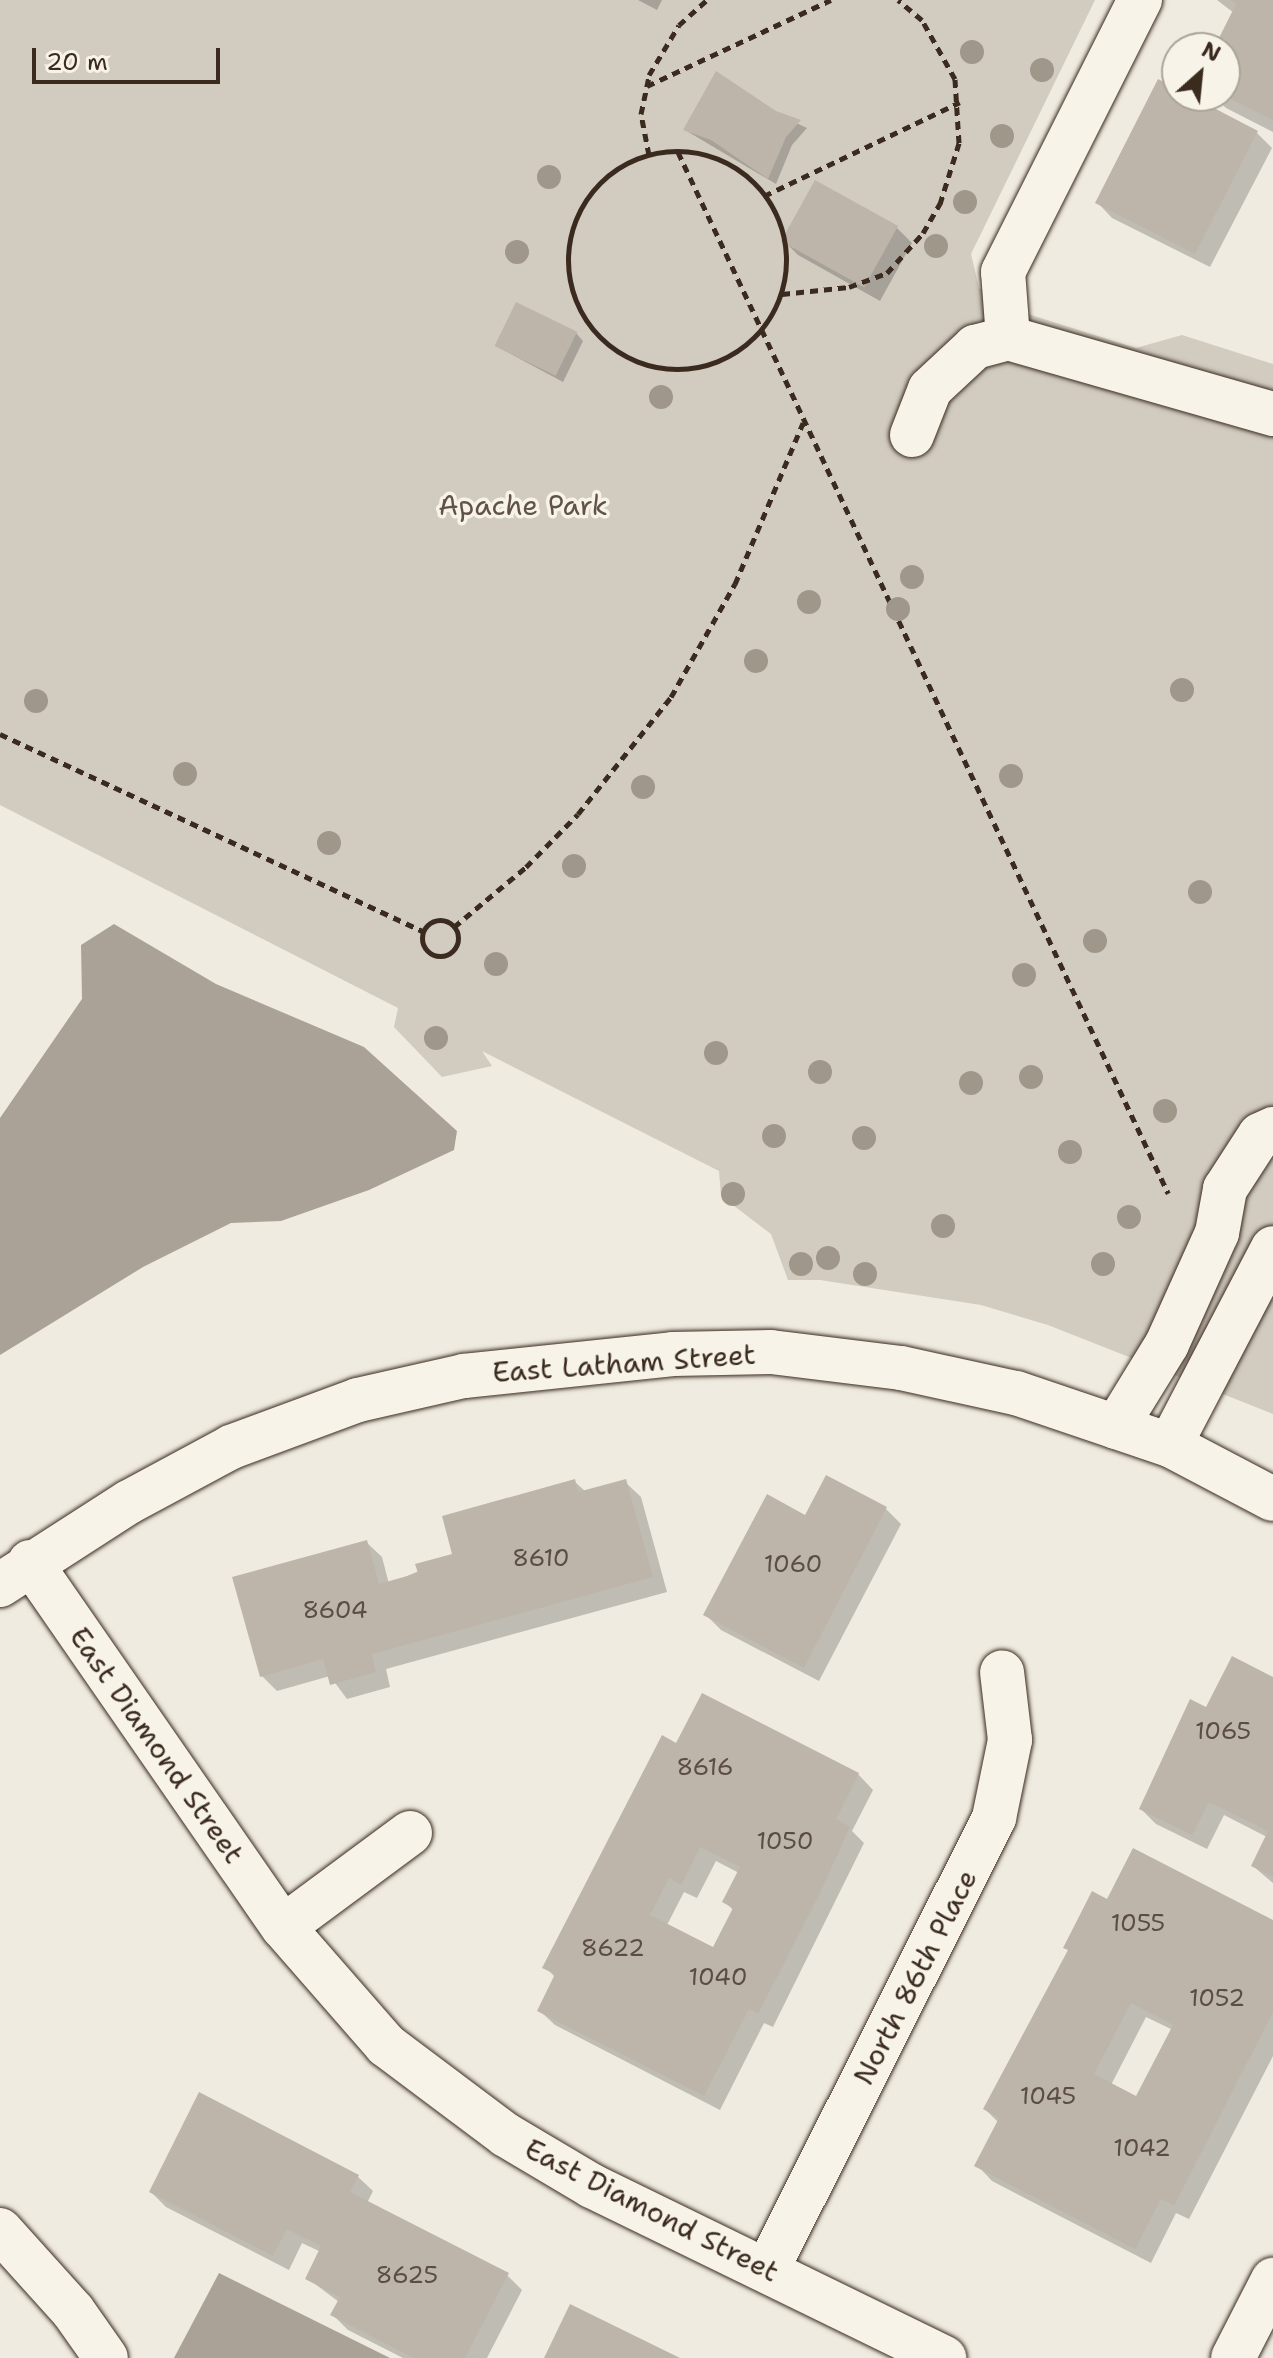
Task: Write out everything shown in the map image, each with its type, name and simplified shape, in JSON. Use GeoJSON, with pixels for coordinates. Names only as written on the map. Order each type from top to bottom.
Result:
{"type":"FeatureCollection","features":[{"type":"Feature","properties":{"kind":"street"},"geometry":{"type":"LineString","coordinates":[[1008,338],[1003,272],[1140,0]]}},
{"type":"Feature","properties":{"kind":"street"},"geometry":{"type":"LineString","coordinates":[[912,435],[930,389],[975,347],[1008,338],[1273,414]]}},
{"type":"Feature","properties":{"kind":"street"},"geometry":{"type":"LineString","coordinates":[[1116,1427],[1186,1302],[1217,1233],[1225,1189],[1260,1135],[1273,1129]]}},
{"type":"Feature","properties":{"kind":"street"},"geometry":{"type":"LineString","coordinates":[[1170,1445],[1273,1248]]}},
{"type":"Feature","properties":{"kind":"street","name":"East Latham Street"},"geometry":{"type":"LineString","coordinates":[[15,1574],[231,1447],[358,1400],[464,1376],[673,1354],[771,1352],[901,1368],[1001,1389],[1170,1445],[1273,1499]]}},
{"type":"Feature","properties":{"kind":"street","name":"East Diamond Street"},"geometry":{"type":"LineString","coordinates":[[15,1574],[283,1927],[386,2045],[506,2135],[592,2186],[768,2268],[944,2358]]}},
{"type":"Feature","properties":{"kind":"street","name":"North 86th Place"},"geometry":{"type":"LineString","coordinates":[[768,2268],[994,1818],[1010,1740],[1002,1672]]}},
{"type":"Feature","properties":{"kind":"street"},"geometry":{"type":"LineString","coordinates":[[283,1927],[410,1833]]}},
{"type":"Feature","properties":{"kind":"street"},"geometry":{"type":"LineString","coordinates":[[0,2230],[73,2311],[106,2358]]}},
{"type":"Feature","properties":{"kind":"street"},"geometry":{"type":"LineString","coordinates":[[1233,2358],[1273,2280]]}},
{"type":"Feature","properties":{"kind":"path"},"geometry":{"type":"LineString","coordinates":[[649,155],[641,114],[647,86],[662,49],[707,0]]}},
{"type":"Feature","properties":{"kind":"path"},"geometry":{"type":"LineString","coordinates":[[647,86],[831,0]]}},
{"type":"Feature","properties":{"kind":"path"},"geometry":{"type":"LineString","coordinates":[[782,294],[849,287],[887,273],[905,256],[940,204],[959,143],[960,102],[943,50],[922,20],[898,0]]}},
{"type":"Feature","properties":{"kind":"path"},"geometry":{"type":"LineString","coordinates":[[764,196],[960,102]]}},
{"type":"Feature","properties":{"kind":"path"},"geometry":{"type":"LineString","coordinates":[[678,152],[1170,1197]]}},
{"type":"Feature","properties":{"kind":"path"},"geometry":{"type":"LineString","coordinates":[[678,152],[731,165],[764,196],[784,235],[782,294],[760,331],[724,359],[667,369],[637,362],[611,348],[590,326],[568,271],[578,213],[595,188],[617,169],[649,155],[678,152]]}},
{"type":"Feature","properties":{"kind":"path"},"geometry":{"type":"LineString","coordinates":[[454,927],[526,867],[578,814],[671,697],[735,584],[803,423]]}},
{"type":"Feature","properties":{"kind":"path"},"geometry":{"type":"LineString","coordinates":[[0,734],[423,931]]}},
{"type":"Feature","properties":{"kind":"path"},"geometry":{"type":"LineString","coordinates":[[440,920],[454,927],[459,941],[445,956],[427,950],[423,931],[440,920]]}},
{"type":"Feature","properties":{"kind":"green space","name":"Apache Park"},"geometry":{"type":"Polygon","coordinates":[[[0,0],[1095,0],[971,254],[979,288],[1031,315],[1136,348],[1182,335],[1273,364],[1273,1414],[1048,1325],[981,1305],[820,1280],[788,1280],[771,1234],[721,1196],[719,1171],[482,1051],[492,1066],[442,1077],[394,1027],[398,1008],[0,805],[0,0]]]}},
{"type":"Feature","properties":{"kind":"shaded area"},"geometry":{"type":"Polygon","coordinates":[[[114,924],[216,984],[364,1047],[457,1131],[454,1150],[369,1190],[281,1221],[231,1223],[143,1267],[0,1355],[0,1118],[82,999],[81,945],[114,924]]]}},
{"type":"Feature","properties":{"kind":"shaded area"},"geometry":{"type":"Polygon","coordinates":[[[219,2273],[390,2358],[174,2358],[219,2273]]]}},
{"type":"Feature","properties":{"kind":"building"},"geometry":{"type":"Polygon","coordinates":[[[1230,0],[1273,0],[1273,120],[1241,104],[1241,32],[1222,32],[1236,4],[1230,0]]]}},
{"type":"Feature","properties":{"kind":"building"},"geometry":{"type":"Polygon","coordinates":[[[716,71],[776,111],[801,120],[786,137],[768,179],[711,140],[683,130],[716,71]]]}},
{"type":"Feature","properties":{"kind":"building"},"geometry":{"type":"Polygon","coordinates":[[[1158,79],[1161,81],[1161,112],[1222,112],[1258,131],[1195,254],[1095,203],[1158,79]]]}},
{"type":"Feature","properties":{"kind":"building"},"geometry":{"type":"Polygon","coordinates":[[[815,180],[898,226],[864,287],[781,241],[815,180]]]}},
{"type":"Feature","properties":{"kind":"building"},"geometry":{"type":"Polygon","coordinates":[[[516,302],[577,332],[556,376],[495,346],[516,302]]]}},
{"type":"Feature","properties":{"kind":"building"},"geometry":{"type":"Polygon","coordinates":[[[826,1475],[887,1507],[804,1668],[703,1615],[767,1494],[805,1515],[826,1475]]]}},
{"type":"Feature","properties":{"kind":"building"},"geometry":{"type":"Polygon","coordinates":[[[575,1479],[578,1492],[626,1479],[653,1577],[372,1654],[376,1672],[330,1685],[323,1659],[260,1677],[232,1577],[367,1540],[379,1584],[418,1573],[415,1564],[452,1554],[442,1516],[575,1479]]]}},
{"type":"Feature","properties":{"kind":"building"},"geometry":{"type":"Polygon","coordinates":[[[1232,1656],[1273,1677],[1273,1877],[1251,1866],[1268,1831],[1209,1802],[1192,1835],[1139,1809],[1190,1699],[1206,1707],[1232,1656]]]}},
{"type":"Feature","properties":{"kind":"building"},"geometry":{"type":"Polygon","coordinates":[[[702,1693],[859,1773],[836,1819],[850,1827],[820,1893],[758,2014],[749,2009],[704,2096],[537,2011],[555,1974],[542,1968],[662,1735],[676,1743],[702,1693]],[[700,1847],[681,1885],[669,1878],[650,1915],[713,1947],[733,1908],[722,1902],[740,1867],[700,1847]]]}},
{"type":"Feature","properties":{"kind":"building"},"geometry":{"type":"Polygon","coordinates":[[[1133,1848],[1273,1920],[1273,2012],[1174,2206],[1161,2199],[1135,2249],[974,2166],[999,2118],[983,2109],[1068,1950],[1063,1948],[1092,1891],[1107,1899],[1133,1848]],[[1131,2003],[1094,2074],[1136,2096],[1173,2025],[1131,2003]]]}},
{"type":"Feature","properties":{"kind":"building"},"geometry":{"type":"Polygon","coordinates":[[[199,2092],[359,2175],[350,2192],[509,2273],[465,2358],[414,2358],[330,2315],[340,2297],[305,2279],[321,2246],[287,2229],[273,2256],[149,2192],[199,2092]]]}},
{"type":"Feature","properties":{"kind":"building"},"geometry":{"type":"Polygon","coordinates":[[[570,2304],[680,2358],[544,2358],[570,2304]]]}}]}
